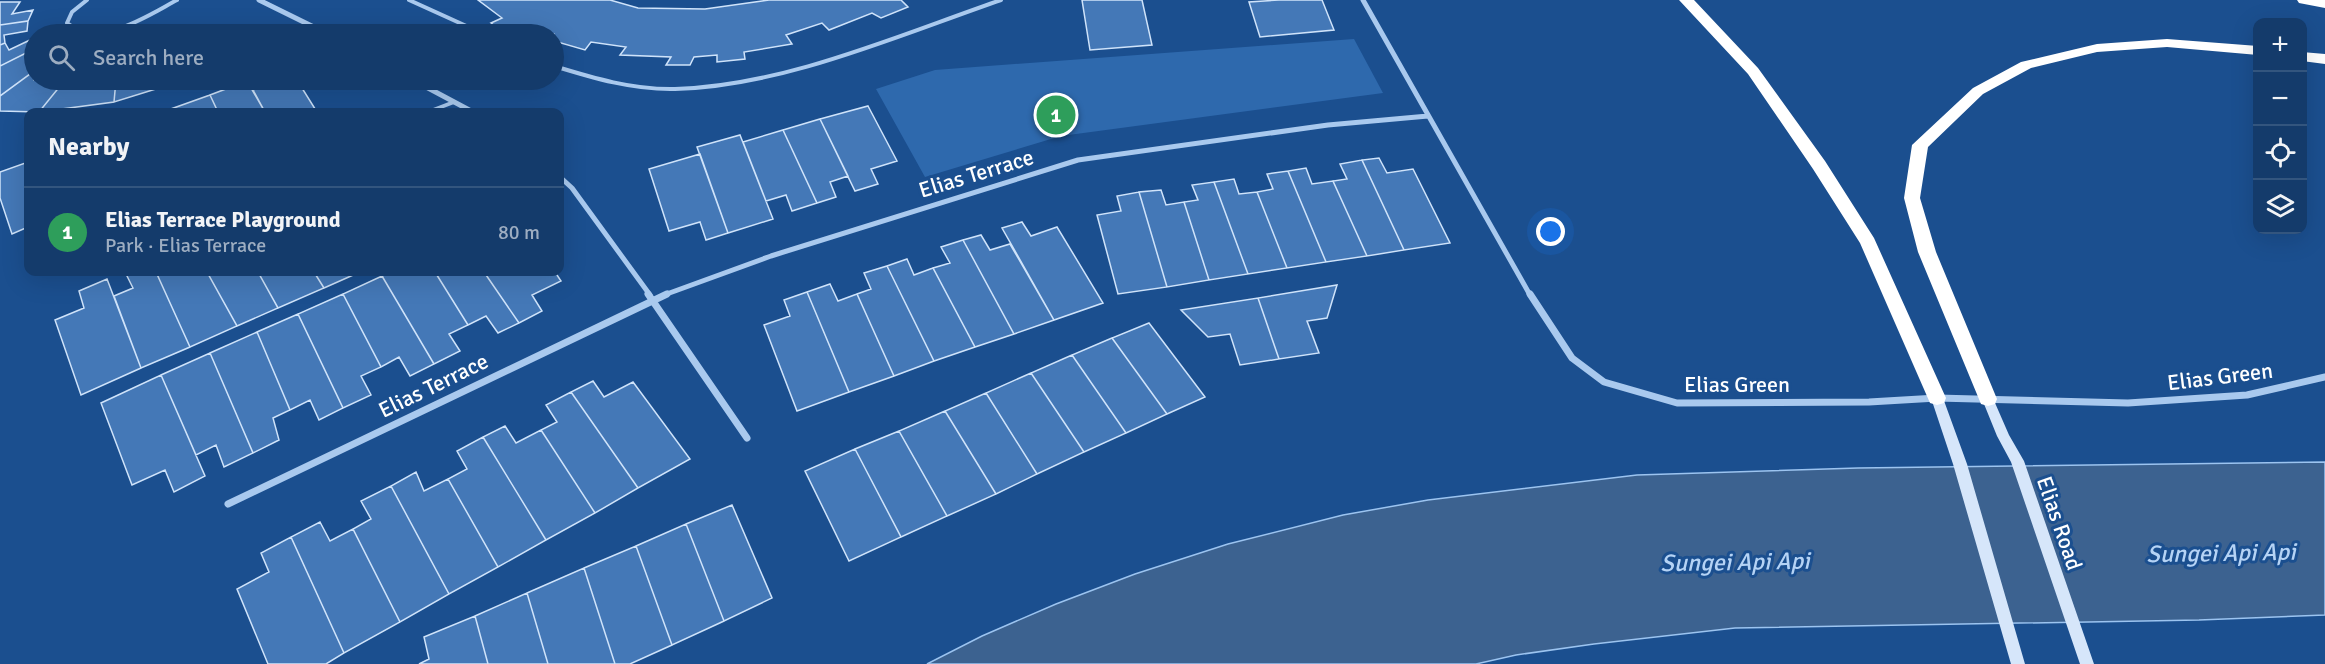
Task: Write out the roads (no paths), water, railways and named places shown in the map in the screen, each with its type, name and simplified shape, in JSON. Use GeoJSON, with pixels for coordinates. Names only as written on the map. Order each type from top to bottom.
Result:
{"type":"FeatureCollection","features":[{"type":"Feature","properties":{"kind":"highway"},"geometry":{"type":"LineString","coordinates":[[1686,0],[1754,71],[1868,242],[1937,398]]}},
{"type":"Feature","properties":{"kind":"highway"},"geometry":{"type":"LineString","coordinates":[[2304,0],[2325,4]]}},
{"type":"Feature","properties":{"kind":"highway"},"geometry":{"type":"LineString","coordinates":[[1988,399],[1927,252],[1912,198],[1920,145],[1978,92],[2026,65],[2097,48],[2167,43],[2253,51]]}},
{"type":"Feature","properties":{"kind":"highway"},"geometry":{"type":"LineString","coordinates":[[2307,57],[2325,59]]}},
{"type":"Feature","properties":{"kind":"main road"},"geometry":{"type":"LineString","coordinates":[[1937,398],[1960,464],[2018,664]]}},
{"type":"Feature","properties":{"kind":"main road","name":"Elias Road"},"geometry":{"type":"LineString","coordinates":[[1988,399],[2016,461],[2087,664]]}},
{"type":"Feature","properties":{"kind":"street"},"geometry":{"type":"LineString","coordinates":[[259,0],[308,24]]}},
{"type":"Feature","properties":{"kind":"street","name":"Elias Green"},"geometry":{"type":"LineString","coordinates":[[1364,0],[1541,314],[1572,358],[1604,381],[1677,403],[1869,402],[1937,398],[2140,402],[2247,395],[2325,377]]}},
{"type":"Feature","properties":{"kind":"street"},"geometry":{"type":"LineString","coordinates":[[432,90],[466,108]]}},
{"type":"Feature","properties":{"kind":"street","name":"Elias Terrace"},"geometry":{"type":"LineString","coordinates":[[228,504],[677,289],[771,256],[1078,160],[1329,125],[1428,116]]}},
{"type":"Feature","properties":{"kind":"street"},"geometry":{"type":"LineString","coordinates":[[564,181],[572,188],[653,300],[747,438]]}},
{"type":"Feature","properties":{"kind":"lane"},"geometry":{"type":"LineString","coordinates":[[68,24],[69,16],[87,0]]}},
{"type":"Feature","properties":{"kind":"lane"},"geometry":{"type":"LineString","coordinates":[[128,24],[177,0]]}},
{"type":"Feature","properties":{"kind":"lane"},"geometry":{"type":"LineString","coordinates":[[409,0],[462,24]]}},
{"type":"Feature","properties":{"kind":"lane"},"geometry":{"type":"LineString","coordinates":[[564,69],[612,84],[673,89],[731,85],[800,69],[1001,0]]}},
{"type":"Feature","properties":{"kind":"lane"},"geometry":{"type":"LineString","coordinates":[[438,108],[454,102]]}},
{"type":"Feature","properties":{"kind":"water","name":"Sungei Api Api"},"geometry":{"type":"Polygon","coordinates":[[[2325,462],[2325,615],[2199,620],[1735,628],[1594,644],[1516,655],[1476,664],[927,664],[982,636],[1056,604],[1135,574],[1228,544],[1343,515],[1428,500],[1637,475],[1858,468],[2325,462]]]}},
{"type":"Feature","properties":{"kind":"place","name":"Elias Terrace Playground"},"geometry":{"type":"Point","coordinates":[1056,115]}}]}
